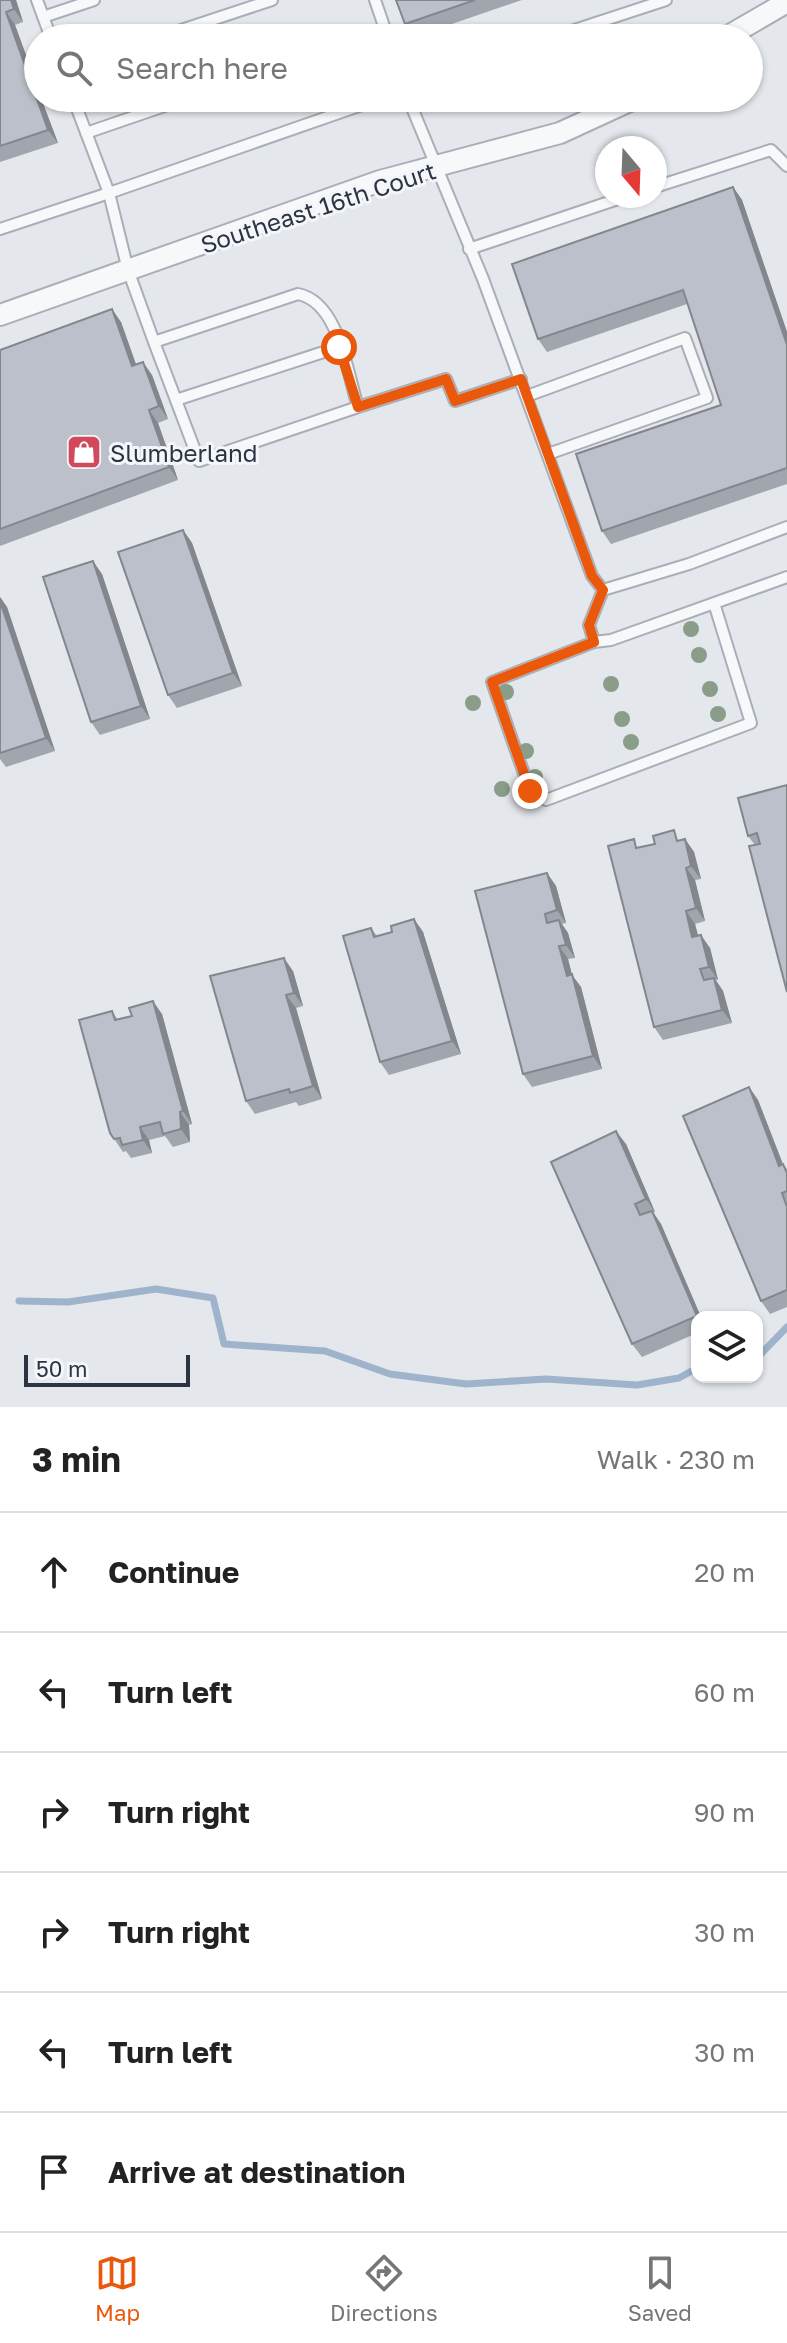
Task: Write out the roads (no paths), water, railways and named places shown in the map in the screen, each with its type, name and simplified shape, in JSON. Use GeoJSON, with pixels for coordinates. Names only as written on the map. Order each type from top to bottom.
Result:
{"type":"FeatureCollection","features":[{"type":"Feature","properties":{"kind":"street"},"geometry":{"type":"LineString","coordinates":[[749,24],[787,2]]}},
{"type":"Feature","properties":{"kind":"street","name":"Southeast 16th Court"},"geometry":{"type":"LineString","coordinates":[[0,315],[380,181],[560,133],[606,112]]}},
{"type":"Feature","properties":{"kind":"lane"},"geometry":{"type":"LineString","coordinates":[[37,0],[46,24]]}},
{"type":"Feature","properties":{"kind":"lane"},"geometry":{"type":"LineString","coordinates":[[43,17],[94,0]]}},
{"type":"Feature","properties":{"kind":"lane"},"geometry":{"type":"LineString","coordinates":[[199,24],[272,0]]}},
{"type":"Feature","properties":{"kind":"lane"},"geometry":{"type":"LineString","coordinates":[[375,0],[383,24]]}},
{"type":"Feature","properties":{"kind":"lane"},"geometry":{"type":"LineString","coordinates":[[593,24],[666,0]]}},
{"type":"Feature","properties":{"kind":"lane"},"geometry":{"type":"LineString","coordinates":[[78,112],[109,193],[128,270],[199,461],[446,379],[455,401],[521,379]]}},
{"type":"Feature","properties":{"kind":"lane"},"geometry":{"type":"LineString","coordinates":[[86,133],[147,112]]}},
{"type":"Feature","properties":{"kind":"lane"},"geometry":{"type":"LineString","coordinates":[[0,229],[342,112]]}},
{"type":"Feature","properties":{"kind":"lane"},"geometry":{"type":"LineString","coordinates":[[414,112],[521,379],[592,576],[603,590]]}},
{"type":"Feature","properties":{"kind":"lane"},"geometry":{"type":"LineString","coordinates":[[667,183],[771,150],[787,166]]}},
{"type":"Feature","properties":{"kind":"lane"},"geometry":{"type":"LineString","coordinates":[[469,249],[595,207]]}},
{"type":"Feature","properties":{"kind":"lane"},"geometry":{"type":"LineString","coordinates":[[154,342],[298,294],[311,297],[321,305],[339,347],[358,407]]}},
{"type":"Feature","properties":{"kind":"lane"},"geometry":{"type":"LineString","coordinates":[[527,396],[685,338],[707,398],[548,454]]}},
{"type":"Feature","properties":{"kind":"lane"},"geometry":{"type":"LineString","coordinates":[[176,400],[339,347]]}},
{"type":"Feature","properties":{"kind":"lane"},"geometry":{"type":"LineString","coordinates":[[603,590],[689,564],[787,527]]}},
{"type":"Feature","properties":{"kind":"lane"},"geometry":{"type":"LineString","coordinates":[[714,603],[751,723],[546,800],[530,791],[492,682],[594,642],[611,640],[714,603],[787,577]]}},
{"type":"Feature","properties":{"kind":"lane"},"geometry":{"type":"LineString","coordinates":[[594,642],[589,625],[603,590]]}},
{"type":"Feature","properties":{"kind":"waterway"},"geometry":{"type":"LineString","coordinates":[[19,1301],[68,1302],[156,1289],[213,1298],[224,1344],[325,1351],[390,1374],[466,1384],[546,1379],[637,1385],[679,1378],[691,1371]]}},
{"type":"Feature","properties":{"kind":"waterway"},"geometry":{"type":"LineString","coordinates":[[763,1352],[787,1327]]}},
{"type":"Feature","properties":{"kind":"place","name":"Slumberland"},"geometry":{"type":"Point","coordinates":[84,452]}}]}
